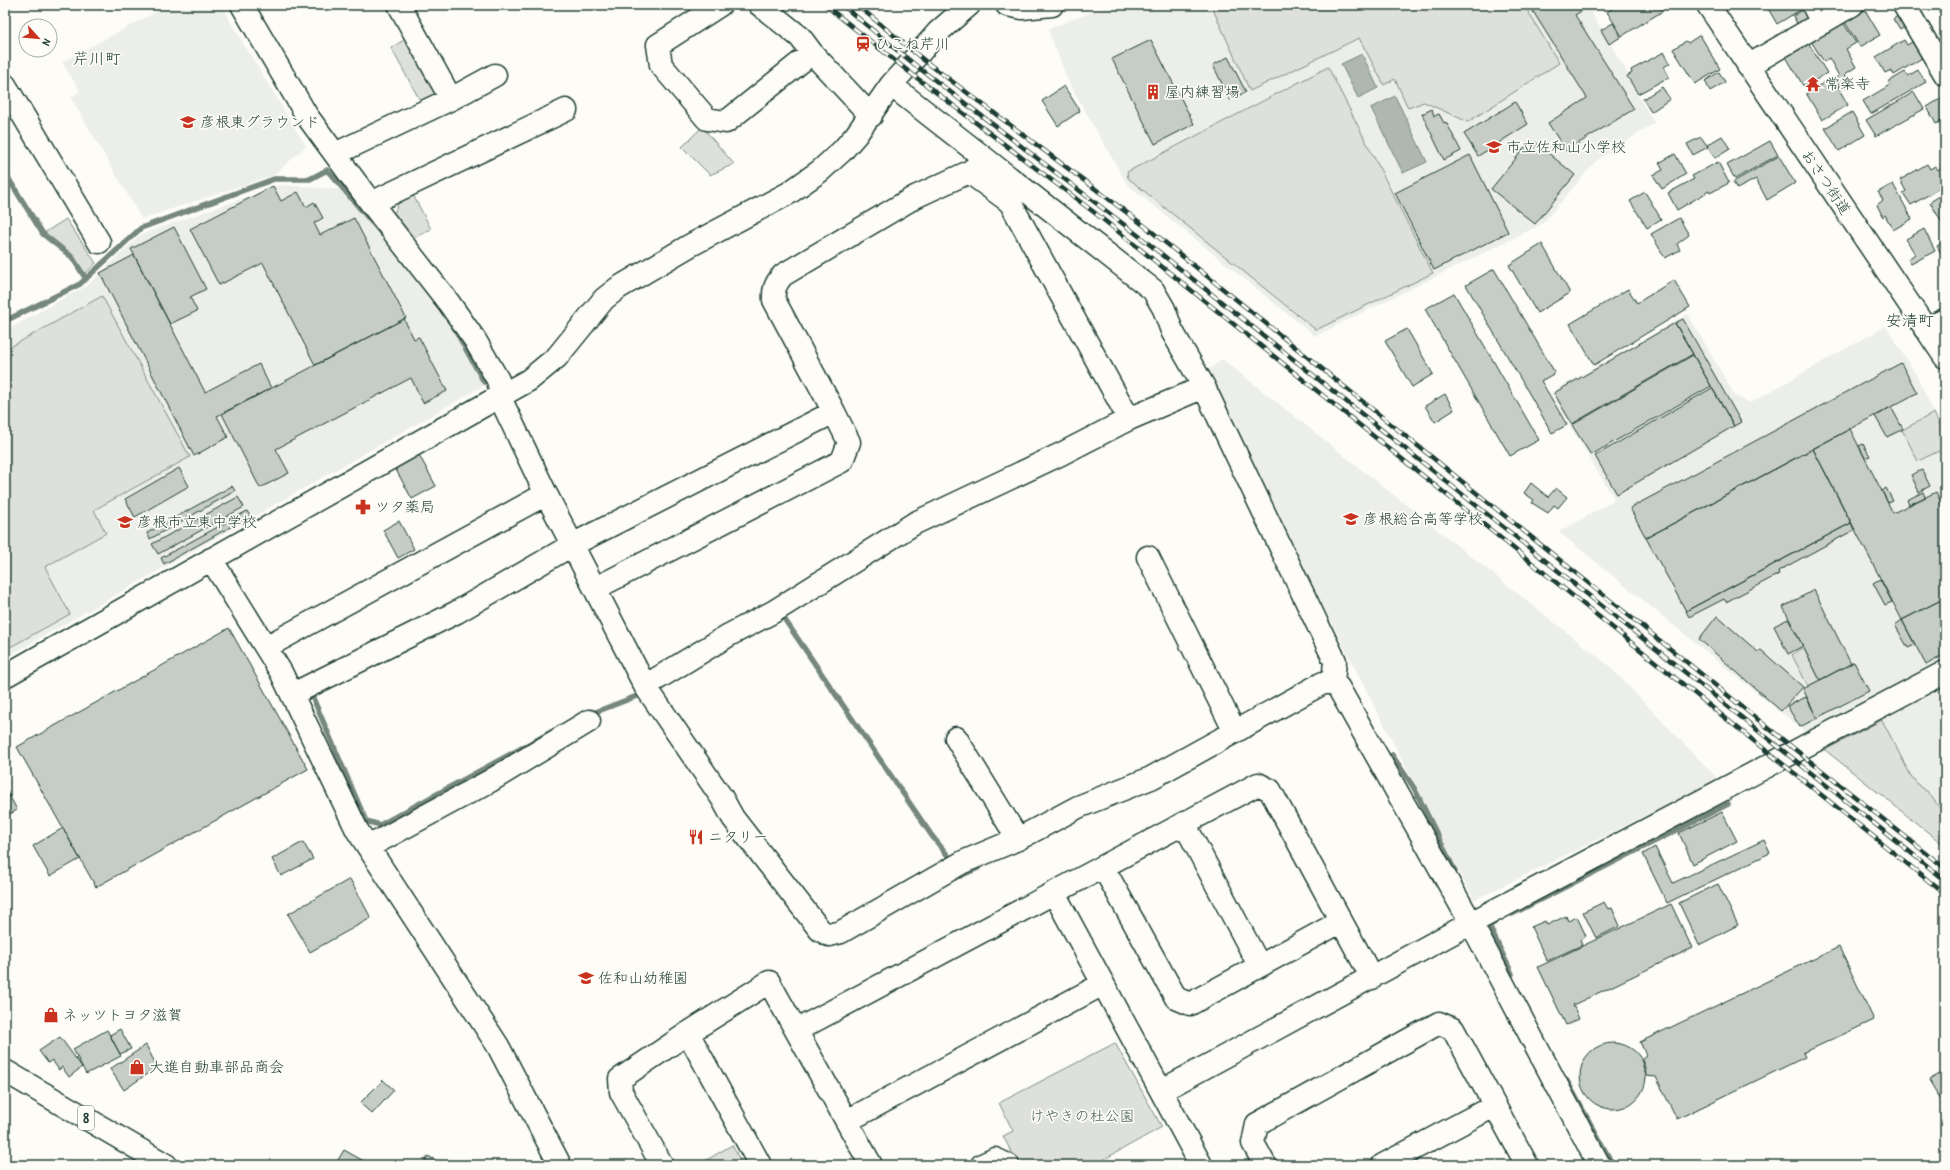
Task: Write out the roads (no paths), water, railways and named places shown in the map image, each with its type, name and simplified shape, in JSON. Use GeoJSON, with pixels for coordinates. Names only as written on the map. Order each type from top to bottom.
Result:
{"type":"FeatureCollection","features":[{"type":"Feature","properties":{"kind":"main road"},"geometry":{"type":"LineString","coordinates":[[242,5],[307,116],[371,203],[450,303],[476,340],[498,380],[502,395],[502,404],[546,494],[596,588],[645,686],[722,798],[733,818],[820,930],[829,935],[841,932],[963,862],[1018,839],[1078,807],[1151,778],[1323,683],[1333,683],[1341,691],[1471,923],[1599,1165]]}},
{"type":"Feature","properties":{"kind":"main road"},"geometry":{"type":"LineString","coordinates":[[399,5],[451,98]]}},
{"type":"Feature","properties":{"kind":"main road"},"geometry":{"type":"LineString","coordinates":[[720,5],[658,45],[661,65],[707,119],[726,122],[812,53]]}},
{"type":"Feature","properties":{"kind":"main road"},"geometry":{"type":"LineString","coordinates":[[760,5],[800,37],[812,53],[871,116]]}},
{"type":"Feature","properties":{"kind":"main road"},"geometry":{"type":"LineString","coordinates":[[5,676],[529,380],[557,357],[600,304],[618,288],[689,246],[789,193],[820,171],[842,151],[871,116],[890,86],[938,32],[970,5]]}},
{"type":"Feature","properties":{"kind":"main road"},"geometry":{"type":"LineString","coordinates":[[1007,5],[1022,8],[1052,5]]}},
{"type":"Feature","properties":{"kind":"main road","name":"おさつ街道"},"geometry":{"type":"LineString","coordinates":[[1708,5],[1945,357]]}},
{"type":"Feature","properties":{"kind":"main road"},"geometry":{"type":"LineString","coordinates":[[1748,66],[1817,14],[1852,5]]}},
{"type":"Feature","properties":{"kind":"main road"},"geometry":{"type":"LineString","coordinates":[[1904,5],[1945,74]]}},
{"type":"Feature","properties":{"kind":"main road"},"geometry":{"type":"LineString","coordinates":[[335,154],[495,75]]}},
{"type":"Feature","properties":{"kind":"main road"},"geometry":{"type":"LineString","coordinates":[[5,85],[99,242]]}},
{"type":"Feature","properties":{"kind":"main road"},"geometry":{"type":"LineString","coordinates":[[890,86],[977,166],[1010,202],[1129,419]]}},
{"type":"Feature","properties":{"kind":"main road"},"geometry":{"type":"LineString","coordinates":[[371,203],[566,110]]}},
{"type":"Feature","properties":{"kind":"main road"},"geometry":{"type":"LineString","coordinates":[[977,166],[1153,290],[1164,309],[1172,331],[1204,387],[1335,661],[1333,683]]}},
{"type":"Feature","properties":{"kind":"main road"},"geometry":{"type":"LineString","coordinates":[[596,588],[842,461],[849,442],[774,300],[773,292],[776,283],[784,275],[915,197],[977,166]]}},
{"type":"Feature","properties":{"kind":"main road"},"geometry":{"type":"LineString","coordinates":[[1925,329],[1945,320]]}},
{"type":"Feature","properties":{"kind":"main road"},"geometry":{"type":"LineString","coordinates":[[645,686],[729,635],[773,612],[915,523],[1061,454],[1129,419],[1204,387]]}},
{"type":"Feature","properties":{"kind":"main road"},"geometry":{"type":"LineString","coordinates":[[293,694],[457,612],[572,545],[834,412]]}},
{"type":"Feature","properties":{"kind":"main road"},"geometry":{"type":"LineString","coordinates":[[266,647],[546,494]]}},
{"type":"Feature","properties":{"kind":"main road"},"geometry":{"type":"LineString","coordinates":[[1148,557],[1235,732]]}},
{"type":"Feature","properties":{"kind":"main road"},"geometry":{"type":"LineString","coordinates":[[211,559],[266,647],[293,694],[356,830],[498,1046],[560,1165]]}},
{"type":"Feature","properties":{"kind":"main road"},"geometry":{"type":"LineString","coordinates":[[1162,1091],[1471,923],[1945,672]]}},
{"type":"Feature","properties":{"kind":"main road"},"geometry":{"type":"LineString","coordinates":[[368,847],[490,781],[589,721]]}},
{"type":"Feature","properties":{"kind":"main road"},"geometry":{"type":"LineString","coordinates":[[956,738],[1018,839]]}},
{"type":"Feature","properties":{"kind":"main road"},"geometry":{"type":"LineString","coordinates":[[797,1030],[1258,784],[1270,790],[1340,922],[1372,978]]}},
{"type":"Feature","properties":{"kind":"main road"},"geometry":{"type":"LineString","coordinates":[[1184,823],[1259,965]]}},
{"type":"Feature","properties":{"kind":"main road"},"geometry":{"type":"LineString","coordinates":[[1103,867],[1176,998],[1190,1004],[1340,922]]}},
{"type":"Feature","properties":{"kind":"main road"},"geometry":{"type":"LineString","coordinates":[[1054,893],[1201,1165]]}},
{"type":"Feature","properties":{"kind":"main road"},"geometry":{"type":"LineString","coordinates":[[662,1165],[621,1092],[620,1078],[769,982],[871,1165]]}},
{"type":"Feature","properties":{"kind":"main road"},"geometry":{"type":"LineString","coordinates":[[847,1121],[1103,984]]}},
{"type":"Feature","properties":{"kind":"main road"},"geometry":{"type":"LineString","coordinates":[[1265,1165],[1253,1143],[1257,1124],[1439,1023],[1453,1029],[1527,1165]]}},
{"type":"Feature","properties":{"kind":"main road"},"geometry":{"type":"LineString","coordinates":[[688,1033],[760,1165]]}},
{"type":"Feature","properties":{"kind":"main road","name":"8"},"geometry":{"type":"LineString","coordinates":[[5,1071],[166,1165]]}},
{"type":"Feature","properties":{"kind":"main road"},"geometry":{"type":"LineString","coordinates":[[1384,1165],[1494,1106]]}},
{"type":"Feature","properties":{"kind":"main road"},"geometry":{"type":"LineString","coordinates":[[982,1165],[994,1158],[1008,1165]]}},
{"type":"Feature","properties":{"kind":"waterway"},"geometry":{"type":"LineString","coordinates":[[5,321],[80,284],[141,228],[274,179],[310,179],[327,170],[382,234]]}},
{"type":"Feature","properties":{"kind":"waterway"},"geometry":{"type":"LineString","coordinates":[[5,173],[43,234],[72,257],[86,279]]}},
{"type":"Feature","properties":{"kind":"waterway"},"geometry":{"type":"LineString","coordinates":[[457,333],[484,382]]}},
{"type":"Feature","properties":{"kind":"waterway"},"geometry":{"type":"LineString","coordinates":[[785,620],[932,836],[949,857]]}},
{"type":"Feature","properties":{"kind":"waterway"},"geometry":{"type":"LineString","coordinates":[[588,715],[642,694]]}},
{"type":"Feature","properties":{"kind":"waterway"},"geometry":{"type":"LineString","coordinates":[[313,698],[366,821],[380,825],[555,730]]}},
{"type":"Feature","properties":{"kind":"waterway"},"geometry":{"type":"LineString","coordinates":[[1392,755],[1414,788],[1455,871]]}},
{"type":"Feature","properties":{"kind":"waterway"},"geometry":{"type":"LineString","coordinates":[[1512,914],[1728,804]]}},
{"type":"Feature","properties":{"kind":"waterway"},"geometry":{"type":"LineString","coordinates":[[960,876],[978,868]]}},
{"type":"Feature","properties":{"kind":"waterway"},"geometry":{"type":"LineString","coordinates":[[1494,923],[1489,926],[1512,974]]}},
{"type":"Feature","properties":{"kind":"waterway"},"geometry":{"type":"LineString","coordinates":[[1567,1081],[1613,1165]]}},
{"type":"Feature","properties":{"kind":"railway"},"geometry":{"type":"LineString","coordinates":[[825,5],[913,75],[1095,213],[1945,894]]}},
{"type":"Feature","properties":{"kind":"railway"},"geometry":{"type":"LineString","coordinates":[[842,5],[919,68],[1139,236],[1945,880]]}},
{"type":"Feature","properties":{"kind":"railway"},"geometry":{"type":"LineString","coordinates":[[857,5],[925,61],[1146,227],[1797,751],[1945,868]]}},
{"type":"Feature","properties":{"kind":"place","name":"ひこね芹川"},"geometry":{"type":"Point","coordinates":[863,44]}},
{"type":"Feature","properties":{"kind":"place","name":"常楽寺"},"geometry":{"type":"Point","coordinates":[1813,84]}},
{"type":"Feature","properties":{"kind":"place","name":"屋内練習場"},"geometry":{"type":"Point","coordinates":[1153,92]}},
{"type":"Feature","properties":{"kind":"place","name":"彦根東グラウンド"},"geometry":{"type":"Point","coordinates":[188,122]}},
{"type":"Feature","properties":{"kind":"place","name":"市立佐和山小学校"},"geometry":{"type":"Point","coordinates":[1494,147]}},
{"type":"Feature","properties":{"kind":"place","name":"ツタ薬局"},"geometry":{"type":"Point","coordinates":[363,507]}},
{"type":"Feature","properties":{"kind":"place","name":"彦根総合高等学校"},"geometry":{"type":"Point","coordinates":[1351,519]}},
{"type":"Feature","properties":{"kind":"place","name":"彦根市立東中学校"},"geometry":{"type":"Point","coordinates":[125,522]}},
{"type":"Feature","properties":{"kind":"place","name":"ニタリー"},"geometry":{"type":"Point","coordinates":[696,837]}},
{"type":"Feature","properties":{"kind":"place","name":"佐和山幼稚園"},"geometry":{"type":"Point","coordinates":[586,978]}},
{"type":"Feature","properties":{"kind":"place","name":"ネッツトヨタ滋賀"},"geometry":{"type":"Point","coordinates":[51,1015]}},
{"type":"Feature","properties":{"kind":"place","name":"大進自動車部品商会"},"geometry":{"type":"Point","coordinates":[137,1067]}},
{"type":"Feature","properties":{"kind":"district","name":"芹川町"},"geometry":{"type":"Point","coordinates":[97,58]}},
{"type":"Feature","properties":{"kind":"district","name":"安清町"},"geometry":{"type":"Point","coordinates":[1910,320]}},
{"type":"Feature","properties":{"kind":"park label","name":"けやきの杜公園"},"geometry":{"type":"Point","coordinates":[1082,1116]}}]}
